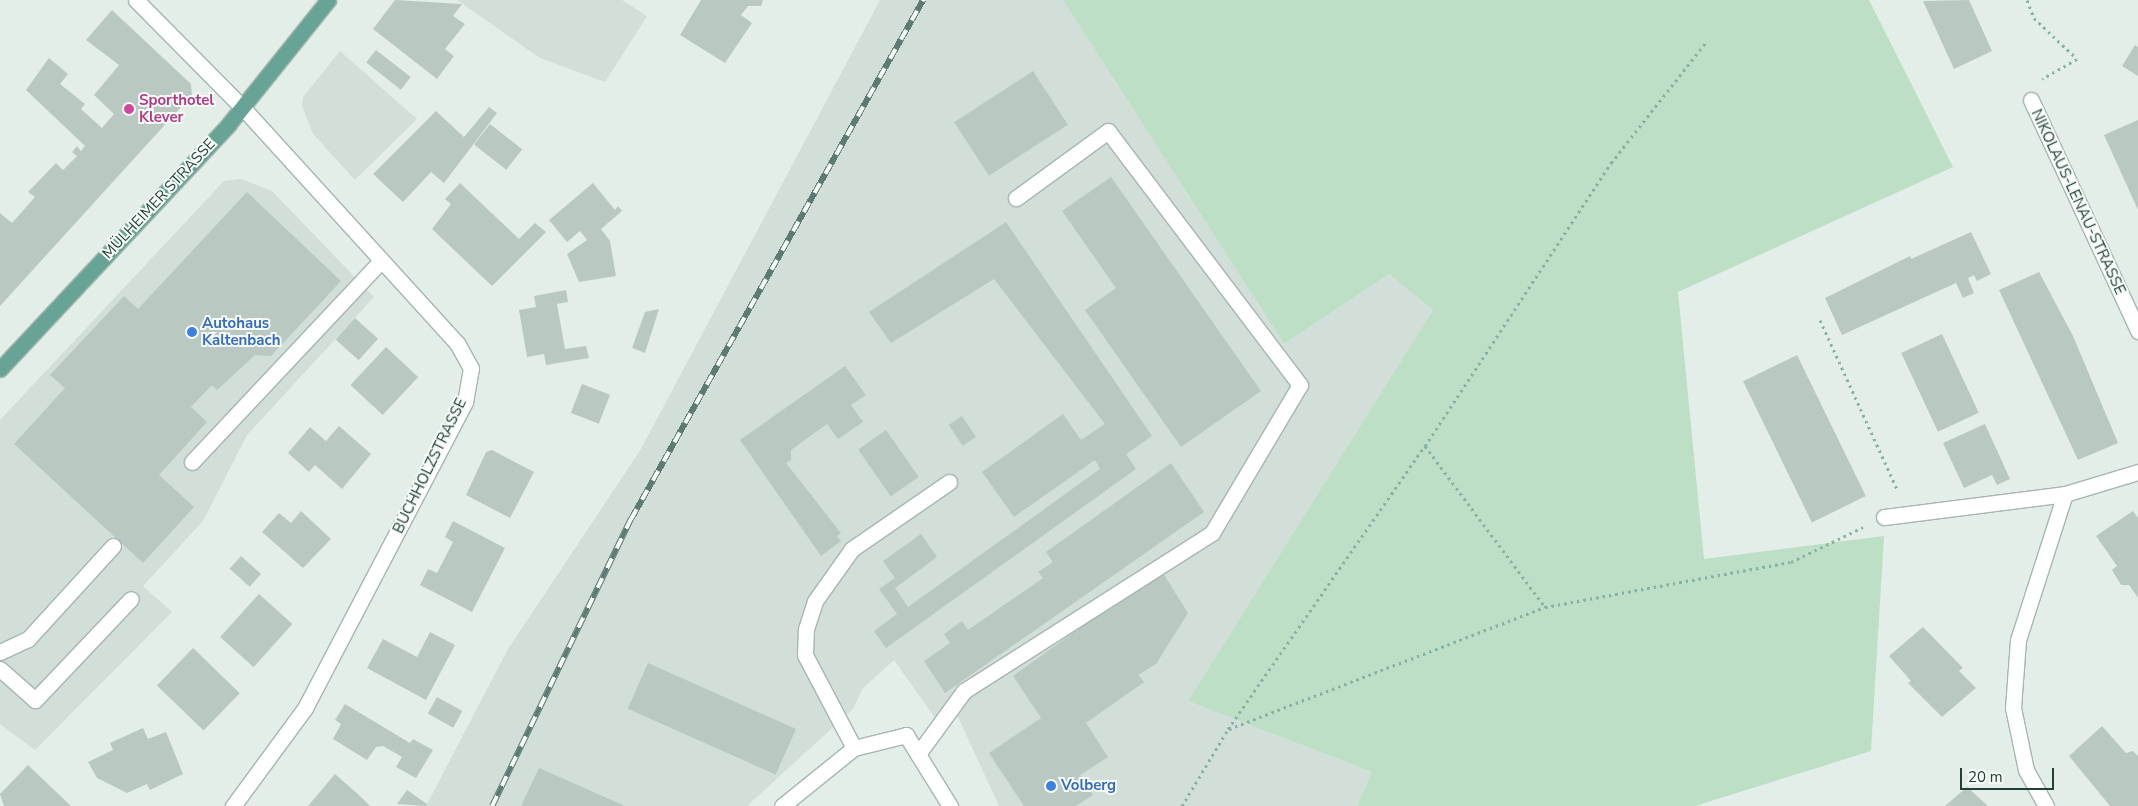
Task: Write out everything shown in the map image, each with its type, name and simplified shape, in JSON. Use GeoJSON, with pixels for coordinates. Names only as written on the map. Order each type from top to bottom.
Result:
{"type":"FeatureCollection","features":[{"type":"Feature","properties":{"kind":"main road","name":"MÜLHEIMER STRASSE"},"geometry":{"type":"LineString","coordinates":[[0,368],[243,108],[328,0]]}},
{"type":"Feature","properties":{"kind":"street","name":"BUCHHOLZSTRASSE"},"geometry":{"type":"LineString","coordinates":[[136,0],[243,108],[457,344],[471,368],[465,402],[305,708],[233,806]]}},
{"type":"Feature","properties":{"kind":"street","name":"NIKOLAUS-LENAU-STRASSE"},"geometry":{"type":"LineString","coordinates":[[2031,100],[2138,331]]}},
{"type":"Feature","properties":{"kind":"street"},"geometry":{"type":"LineString","coordinates":[[918,754],[964,691],[1212,533],[1300,385],[1108,131],[1016,198]]}},
{"type":"Feature","properties":{"kind":"street"},"geometry":{"type":"LineString","coordinates":[[192,462],[381,261]]}},
{"type":"Feature","properties":{"kind":"street"},"geometry":{"type":"LineString","coordinates":[[1884,517],[2065,494],[2138,472]]}},
{"type":"Feature","properties":{"kind":"street"},"geometry":{"type":"LineString","coordinates":[[854,748],[805,655],[806,628],[814,601],[852,549],[949,482]]}},
{"type":"Feature","properties":{"kind":"street"},"geometry":{"type":"LineString","coordinates":[[2046,806],[2026,770],[2013,708],[2018,640],[2065,494]]}},
{"type":"Feature","properties":{"kind":"street"},"geometry":{"type":"LineString","coordinates":[[0,652],[28,639],[113,546]]}},
{"type":"Feature","properties":{"kind":"street"},"geometry":{"type":"LineString","coordinates":[[0,669],[35,700],[131,599]]}},
{"type":"Feature","properties":{"kind":"street"},"geometry":{"type":"LineString","coordinates":[[782,806],[854,748],[906,736],[950,806]]}},
{"type":"Feature","properties":{"kind":"path"},"geometry":{"type":"LineString","coordinates":[[2027,0],[2034,18],[2077,59],[2026,89],[2031,100]]}},
{"type":"Feature","properties":{"kind":"path"},"geometry":{"type":"LineString","coordinates":[[1182,806],[1228,729],[1425,446],[1611,163],[1707,41]]}},
{"type":"Feature","properties":{"kind":"path"},"geometry":{"type":"LineString","coordinates":[[1820,320],[1909,515]]}},
{"type":"Feature","properties":{"kind":"path"},"geometry":{"type":"LineString","coordinates":[[1425,446],[1545,607]]}},
{"type":"Feature","properties":{"kind":"path"},"geometry":{"type":"LineString","coordinates":[[1228,729],[1545,607],[1791,562],[1884,517]]}},
{"type":"Feature","properties":{"kind":"shaded area"},"geometry":{"type":"Polygon","coordinates":[[[457,0],[622,0],[647,16],[605,82],[540,58],[457,0]]]}},
{"type":"Feature","properties":{"kind":"shaded area"},"geometry":{"type":"Polygon","coordinates":[[[880,0],[1063,0],[1284,344],[1389,274],[1433,310],[1188,701],[1372,772],[1357,806],[999,806],[958,717],[940,725],[894,660],[863,688],[853,709],[747,806],[426,806],[508,649],[641,449],[880,0]]]}},
{"type":"Feature","properties":{"kind":"shaded area"},"geometry":{"type":"Polygon","coordinates":[[[340,51],[417,119],[355,180],[313,134],[302,106],[303,97],[340,51]]]}},
{"type":"Feature","properties":{"kind":"shaded area"},"geometry":{"type":"Polygon","coordinates":[[[241,179],[272,191],[374,297],[247,435],[203,521],[143,586],[172,612],[35,750],[0,724],[0,420],[224,181],[241,179]]]}},
{"type":"Feature","properties":{"kind":"green space"},"geometry":{"type":"Polygon","coordinates":[[[1063,0],[1869,0],[1953,167],[1678,292],[1704,559],[1884,536],[1871,751],[1695,806],[1357,806],[1372,772],[1188,701],[1433,310],[1389,274],[1284,344],[1063,0]]]}},
{"type":"Feature","properties":{"kind":"building"},"geometry":{"type":"Polygon","coordinates":[[[395,0],[462,4],[453,16],[465,24],[445,49],[454,56],[437,79],[373,29],[395,0]]]}},
{"type":"Feature","properties":{"kind":"building"},"geometry":{"type":"Polygon","coordinates":[[[701,0],[763,0],[761,6],[748,6],[741,15],[752,23],[725,63],[680,35],[701,0]]]}},
{"type":"Feature","properties":{"kind":"building"},"geometry":{"type":"Polygon","coordinates":[[[1969,0],[1992,51],[1954,69],[1923,1],[1969,0]]]}},
{"type":"Feature","properties":{"kind":"building"},"geometry":{"type":"Polygon","coordinates":[[[112,10],[191,84],[192,95],[0,306],[0,213],[12,223],[35,197],[28,192],[56,163],[63,170],[77,156],[72,152],[77,146],[81,151],[85,146],[26,90],[49,58],[68,74],[60,84],[85,104],[81,109],[102,128],[114,114],[94,95],[119,65],[86,40],[112,10]]]}},
{"type":"Feature","properties":{"kind":"building"},"geometry":{"type":"Polygon","coordinates":[[[2135,45],[2138,47],[2138,76],[2122,66],[2135,45]]]}},
{"type":"Feature","properties":{"kind":"building"},"geometry":{"type":"Polygon","coordinates":[[[376,50],[411,77],[401,90],[366,63],[376,50]]]}},
{"type":"Feature","properties":{"kind":"building"},"geometry":{"type":"Polygon","coordinates":[[[1033,71],[1068,125],[989,176],[954,122],[1033,71]]]}},
{"type":"Feature","properties":{"kind":"building"},"geometry":{"type":"Polygon","coordinates":[[[489,107],[497,113],[444,183],[431,172],[403,202],[373,174],[436,111],[464,137],[489,107]]]}},
{"type":"Feature","properties":{"kind":"building"},"geometry":{"type":"Polygon","coordinates":[[[2138,120],[2138,210],[2104,135],[2138,120]]]}},
{"type":"Feature","properties":{"kind":"building"},"geometry":{"type":"Polygon","coordinates":[[[490,124],[522,149],[506,170],[474,144],[490,124]]]}},
{"type":"Feature","properties":{"kind":"building"},"geometry":{"type":"Polygon","coordinates":[[[1111,177],[1261,391],[1181,447],[1085,310],[1116,288],[1062,211],[1111,177]]]}},
{"type":"Feature","properties":{"kind":"building"},"geometry":{"type":"Polygon","coordinates":[[[460,183],[519,239],[535,223],[546,232],[492,286],[432,229],[451,204],[445,199],[460,183]]]}},
{"type":"Feature","properties":{"kind":"building"},"geometry":{"type":"Polygon","coordinates":[[[593,183],[615,210],[618,206],[622,211],[601,229],[610,241],[616,276],[579,282],[567,254],[587,240],[580,231],[567,242],[549,220],[593,183]]]}},
{"type":"Feature","properties":{"kind":"building","name":"Autohaus Kaltenbach"},"geometry":{"type":"Polygon","coordinates":[[[247,192],[341,281],[271,356],[255,355],[217,390],[212,385],[191,407],[207,422],[159,475],[194,507],[143,563],[14,444],[65,388],[50,375],[124,296],[138,309],[247,192]]]}},
{"type":"Feature","properties":{"kind":"building"},"geometry":{"type":"Polygon","coordinates":[[[1006,222],[1152,436],[1126,454],[1136,469],[886,648],[874,631],[897,614],[879,589],[895,578],[883,561],[921,534],[937,557],[895,588],[908,607],[1100,469],[1095,460],[1014,517],[982,472],[1063,414],[1081,440],[1105,424],[994,279],[891,343],[869,312],[1006,222]]]}},
{"type":"Feature","properties":{"kind":"building"},"geometry":{"type":"Polygon","coordinates":[[[1971,232],[1991,274],[1977,281],[1974,275],[1968,278],[1974,293],[1963,298],[1956,283],[1842,335],[1825,298],[1910,256],[1911,259],[1971,232]]]}},
{"type":"Feature","properties":{"kind":"building"},"geometry":{"type":"Polygon","coordinates":[[[2039,272],[2073,336],[2118,443],[2078,460],[1999,290],[2039,272]]]}},
{"type":"Feature","properties":{"kind":"building"},"geometry":{"type":"Polygon","coordinates":[[[566,290],[568,302],[557,304],[565,349],[586,346],[589,358],[546,365],[544,354],[527,357],[519,310],[536,307],[534,296],[566,290]]]}},
{"type":"Feature","properties":{"kind":"building"},"geometry":{"type":"Polygon","coordinates":[[[659,309],[645,353],[632,348],[645,312],[659,309]]]}},
{"type":"Feature","properties":{"kind":"building"},"geometry":{"type":"Polygon","coordinates":[[[355,318],[378,339],[359,360],[336,340],[355,318]]]}},
{"type":"Feature","properties":{"kind":"building"},"geometry":{"type":"Polygon","coordinates":[[[1942,334],[1979,413],[1938,432],[1901,353],[1942,334]]]}},
{"type":"Feature","properties":{"kind":"building"},"geometry":{"type":"Polygon","coordinates":[[[386,347],[418,377],[383,415],[351,385],[386,347]]]}},
{"type":"Feature","properties":{"kind":"building"},"geometry":{"type":"Polygon","coordinates":[[[1797,355],[1866,496],[1812,522],[1743,381],[1797,355]]]}},
{"type":"Feature","properties":{"kind":"building"},"geometry":{"type":"Polygon","coordinates":[[[845,366],[866,395],[851,405],[863,422],[838,439],[827,424],[791,450],[791,460],[786,463],[841,533],[837,536],[841,541],[821,556],[740,440],[845,366]]]}},
{"type":"Feature","properties":{"kind":"building"},"geometry":{"type":"Polygon","coordinates":[[[582,384],[610,395],[599,424],[571,413],[582,384]]]}},
{"type":"Feature","properties":{"kind":"building"},"geometry":{"type":"Polygon","coordinates":[[[962,416],[976,437],[963,446],[949,425],[962,416]]]}},
{"type":"Feature","properties":{"kind":"building"},"geometry":{"type":"Polygon","coordinates":[[[1985,424],[2010,479],[1997,485],[1992,475],[1964,488],[1943,443],[1985,424]]]}},
{"type":"Feature","properties":{"kind":"building"},"geometry":{"type":"Polygon","coordinates":[[[339,426],[371,454],[342,489],[315,465],[309,472],[288,453],[310,427],[326,441],[339,426]]]}},
{"type":"Feature","properties":{"kind":"building"},"geometry":{"type":"Polygon","coordinates":[[[886,430],[919,477],[891,496],[858,450],[886,430]]]}},
{"type":"Feature","properties":{"kind":"building"},"geometry":{"type":"Polygon","coordinates":[[[492,450],[534,472],[510,518],[466,495],[486,452],[492,450]]]}},
{"type":"Feature","properties":{"kind":"building"},"geometry":{"type":"Polygon","coordinates":[[[1171,463],[1204,512],[945,693],[924,661],[950,643],[944,634],[962,621],[968,630],[1043,578],[1038,572],[1053,562],[1046,552],[1171,463]]]}},
{"type":"Feature","properties":{"kind":"building"},"geometry":{"type":"Polygon","coordinates":[[[301,511],[331,539],[303,568],[262,532],[279,513],[291,523],[301,511]]]}},
{"type":"Feature","properties":{"kind":"building"},"geometry":{"type":"Polygon","coordinates":[[[2133,511],[2138,518],[2138,598],[2129,585],[2121,585],[2112,570],[2117,566],[2096,536],[2133,511]]]}},
{"type":"Feature","properties":{"kind":"building"},"geometry":{"type":"Polygon","coordinates":[[[453,521],[505,548],[472,612],[420,585],[428,569],[437,573],[453,542],[445,537],[453,521]]]}},
{"type":"Feature","properties":{"kind":"building"},"geometry":{"type":"Polygon","coordinates":[[[241,556],[261,574],[250,587],[230,569],[241,556]]]}},
{"type":"Feature","properties":{"kind":"building"},"geometry":{"type":"Polygon","coordinates":[[[1161,570],[1188,613],[1156,664],[1138,675],[1144,682],[1086,723],[1108,757],[1080,775],[1093,795],[1076,806],[1024,806],[989,753],[1041,718],[1013,676],[1161,570]]]}},
{"type":"Feature","properties":{"kind":"building"},"geometry":{"type":"Polygon","coordinates":[[[259,594],[292,624],[254,667],[220,637],[259,594]]]}},
{"type":"Feature","properties":{"kind":"building"},"geometry":{"type":"Polygon","coordinates":[[[1923,627],[1963,668],[1959,671],[1976,688],[1942,717],[1908,683],[1911,681],[1889,656],[1923,627]]]}},
{"type":"Feature","properties":{"kind":"building"},"geometry":{"type":"Polygon","coordinates":[[[430,632],[455,645],[426,700],[367,668],[383,639],[417,657],[430,632]]]}},
{"type":"Feature","properties":{"kind":"building"},"geometry":{"type":"Polygon","coordinates":[[[193,648],[240,693],[204,731],[157,685],[193,648]]]}},
{"type":"Feature","properties":{"kind":"building"},"geometry":{"type":"Polygon","coordinates":[[[648,663],[796,729],[776,775],[628,709],[648,663]]]}},
{"type":"Feature","properties":{"kind":"building"},"geometry":{"type":"Polygon","coordinates":[[[437,697],[462,711],[453,728],[428,714],[437,697]]]}},
{"type":"Feature","properties":{"kind":"building"},"geometry":{"type":"Polygon","coordinates":[[[345,704],[410,743],[413,739],[433,750],[416,778],[396,767],[402,757],[383,746],[376,747],[367,760],[333,739],[341,724],[335,720],[345,704]]]}},
{"type":"Feature","properties":{"kind":"building"},"geometry":{"type":"Polygon","coordinates":[[[2102,726],[2126,753],[2133,751],[2138,756],[2138,806],[2110,806],[2069,756],[2102,726]]]}},
{"type":"Feature","properties":{"kind":"building"},"geometry":{"type":"Polygon","coordinates":[[[143,728],[148,739],[166,732],[183,774],[150,790],[147,784],[127,793],[97,778],[88,762],[113,750],[110,743],[143,728]]]}},
{"type":"Feature","properties":{"kind":"building"},"geometry":{"type":"Polygon","coordinates":[[[28,765],[71,806],[4,806],[0,794],[28,765]]]}},
{"type":"Feature","properties":{"kind":"building"},"geometry":{"type":"Polygon","coordinates":[[[539,768],[625,806],[521,806],[539,768]]]}},
{"type":"Feature","properties":{"kind":"building"},"geometry":{"type":"Polygon","coordinates":[[[335,774],[360,796],[370,806],[308,806],[335,774]]]}},
{"type":"Feature","properties":{"kind":"building"},"geometry":{"type":"Polygon","coordinates":[[[1967,787],[1988,806],[1945,806],[1967,787]]]}},
{"type":"Feature","properties":{"kind":"building"},"geometry":{"type":"Polygon","coordinates":[[[407,790],[427,804],[426,806],[397,804],[407,790]]]}},
{"type":"Feature","properties":{"kind":"railway"},"geometry":{"type":"LineString","coordinates":[[492,806],[631,519],[923,0]]}},
{"type":"Feature","properties":{"kind":"place","name":"Sporthotel Klever"},"geometry":{"type":"Point","coordinates":[129,109]}},
{"type":"Feature","properties":{"kind":"place","name":"Autohaus Kaltenbach"},"geometry":{"type":"Point","coordinates":[192,332]}},
{"type":"Feature","properties":{"kind":"place","name":"Volberg"},"geometry":{"type":"Point","coordinates":[1051,786]}}]}
